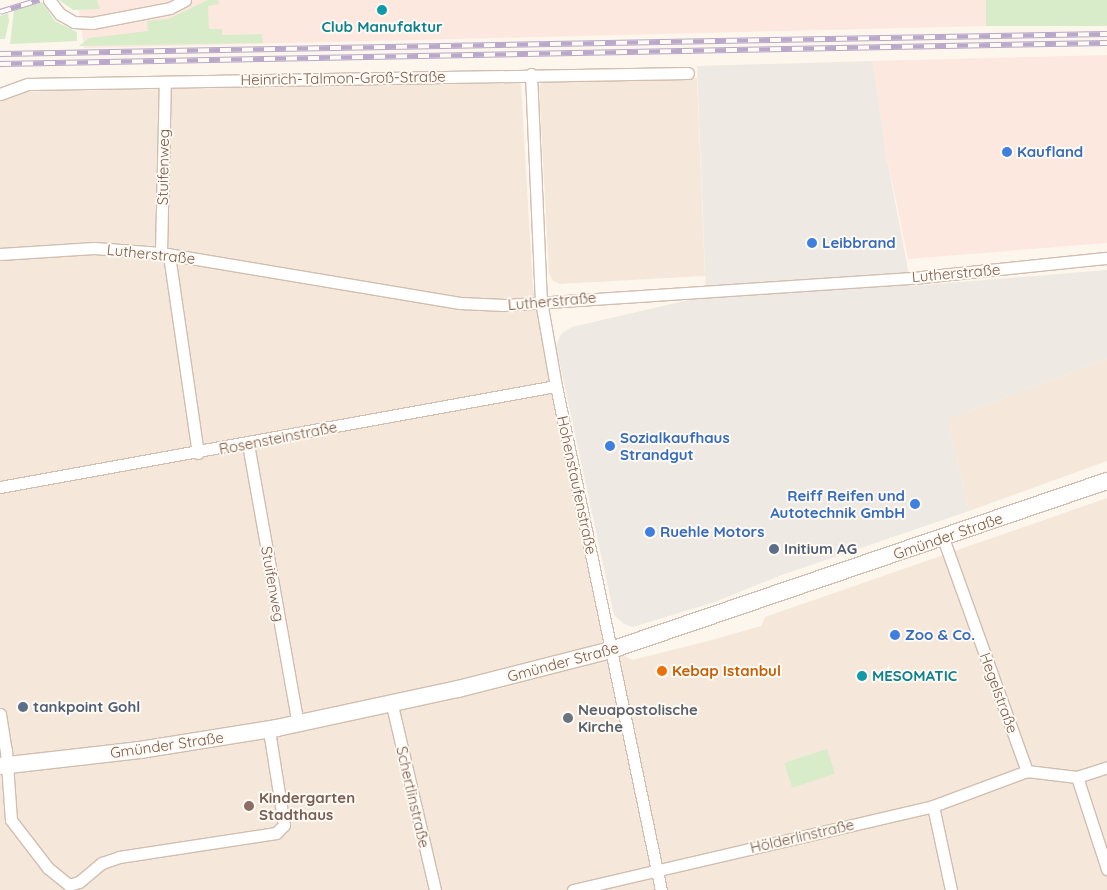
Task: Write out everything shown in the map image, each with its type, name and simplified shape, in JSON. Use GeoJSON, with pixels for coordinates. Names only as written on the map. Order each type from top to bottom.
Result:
{"type":"FeatureCollection","features":[{"type":"Feature","properties":{"kind":"street"},"geometry":{"type":"LineString","coordinates":[[49,0],[60,14],[74,22],[92,23],[170,8],[185,0]]}},
{"type":"Feature","properties":{"kind":"street","name":"Heinrich-Talmon-Groß-Straße"},"geometry":{"type":"LineString","coordinates":[[0,94],[28,84],[531,74],[688,73]]}},
{"type":"Feature","properties":{"kind":"street","name":"Hohenstaufenstraße"},"geometry":{"type":"LineString","coordinates":[[531,74],[541,301],[556,386],[661,890]]}},
{"type":"Feature","properties":{"kind":"street","name":"Stuifenweg"},"geometry":{"type":"LineString","coordinates":[[165,82],[165,254],[198,453]]}},
{"type":"Feature","properties":{"kind":"street","name":"Lutherstraße"},"geometry":{"type":"LineString","coordinates":[[0,254],[94,248],[165,254],[460,303],[504,305],[922,276],[1107,258]]}},
{"type":"Feature","properties":{"kind":"street","name":"Rosensteinstraße"},"geometry":{"type":"LineString","coordinates":[[0,487],[248,444],[556,386]]}},
{"type":"Feature","properties":{"kind":"street","name":"Stuifenweg"},"geometry":{"type":"LineString","coordinates":[[248,444],[298,724]]}},
{"type":"Feature","properties":{"kind":"street","name":"Gmünder Straße"},"geometry":{"type":"LineString","coordinates":[[4,766],[269,730],[392,704],[611,650],[1107,481]]}},
{"type":"Feature","properties":{"kind":"street","name":"Hegelstraße"},"geometry":{"type":"LineString","coordinates":[[943,538],[1027,771]]}},
{"type":"Feature","properties":{"kind":"street","name":"Schertlinstraße"},"geometry":{"type":"LineString","coordinates":[[392,704],[434,890]]}},
{"type":"Feature","properties":{"kind":"street"},"geometry":{"type":"LineString","coordinates":[[0,714],[11,820],[48,868],[69,885],[78,882],[102,863],[119,857],[276,834],[284,825],[269,730]]}},
{"type":"Feature","properties":{"kind":"street"},"geometry":{"type":"LineString","coordinates":[[1027,771],[1077,777],[1107,767]]}},
{"type":"Feature","properties":{"kind":"street","name":"Hölderlinstraße"},"geometry":{"type":"LineString","coordinates":[[573,890],[933,806],[1027,771]]}},
{"type":"Feature","properties":{"kind":"street"},"geometry":{"type":"LineString","coordinates":[[1077,777],[1107,868]]}},
{"type":"Feature","properties":{"kind":"street"},"geometry":{"type":"LineString","coordinates":[[933,806],[951,890]]}},
{"type":"Feature","properties":{"kind":"shaded area"},"geometry":{"type":"Polygon","coordinates":[[[78,0],[986,0],[988,26],[84,48],[78,0]]]}},
{"type":"Feature","properties":{"kind":"shaded area","name":"Kaufland"},"geometry":{"type":"Polygon","coordinates":[[[1107,55],[1107,243],[908,259],[885,148],[873,61],[1107,55]]]}},
{"type":"Feature","properties":{"kind":"shaded area"},"geometry":{"type":"Polygon","coordinates":[[[873,61],[885,148],[911,286],[1107,270],[1107,359],[948,419],[969,511],[779,576],[715,602],[633,627],[624,624],[614,615],[556,346],[561,334],[572,327],[706,296],[697,66],[873,61]]]}},
{"type":"Feature","properties":{"kind":"shaded area"},"geometry":{"type":"Polygon","coordinates":[[[697,78],[705,276],[560,284],[553,281],[549,273],[539,86],[546,80],[697,78]]]}},
{"type":"Feature","properties":{"kind":"shaded area"},"geometry":{"type":"Polygon","coordinates":[[[521,83],[533,289],[603,643],[632,660],[761,626],[765,617],[1107,498],[1107,890],[0,890],[0,92],[521,83]]]}},
{"type":"Feature","properties":{"kind":"shaded area"},"geometry":{"type":"Polygon","coordinates":[[[1107,359],[1107,461],[969,511],[948,419],[1107,359]]]}},
{"type":"Feature","properties":{"kind":"green space"},"geometry":{"type":"Polygon","coordinates":[[[59,0],[97,0],[100,9],[73,10],[59,0]]]}},
{"type":"Feature","properties":{"kind":"green space"},"geometry":{"type":"Polygon","coordinates":[[[208,0],[218,0],[219,4],[208,6],[209,29],[222,29],[222,35],[262,34],[263,43],[79,46],[89,38],[148,31],[147,21],[168,19],[208,0]]]}},
{"type":"Feature","properties":{"kind":"green space"},"geometry":{"type":"Polygon","coordinates":[[[986,0],[1107,0],[1107,26],[986,26],[986,0]]]}},
{"type":"Feature","properties":{"kind":"green space"},"geometry":{"type":"Polygon","coordinates":[[[42,2],[55,21],[77,32],[77,41],[10,44],[14,10],[42,2]]]}},
{"type":"Feature","properties":{"kind":"green space"},"geometry":{"type":"Polygon","coordinates":[[[8,13],[9,21],[5,39],[0,39],[0,16],[8,13]]]}},
{"type":"Feature","properties":{"kind":"green space"},"geometry":{"type":"Polygon","coordinates":[[[827,749],[835,774],[792,788],[784,763],[827,749]]]}},
{"type":"Feature","properties":{"kind":"railway"},"geometry":{"type":"LineString","coordinates":[[0,12],[39,0]]}},
{"type":"Feature","properties":{"kind":"railway"},"geometry":{"type":"LineString","coordinates":[[0,54],[1107,34]]}},
{"type":"Feature","properties":{"kind":"railway"},"geometry":{"type":"LineString","coordinates":[[0,64],[1107,43]]}},
{"type":"Feature","properties":{"kind":"place","name":"Club Manufaktur"},"geometry":{"type":"Point","coordinates":[382,10]}},
{"type":"Feature","properties":{"kind":"place","name":"Kaufland"},"geometry":{"type":"Point","coordinates":[1007,152]}},
{"type":"Feature","properties":{"kind":"place","name":"Leibbrand"},"geometry":{"type":"Point","coordinates":[812,243]}},
{"type":"Feature","properties":{"kind":"place","name":"Sozialkaufhaus Strandgut"},"geometry":{"type":"Point","coordinates":[610,446]}},
{"type":"Feature","properties":{"kind":"place","name":"Reiff Reifen und Autotechnik GmbH"},"geometry":{"type":"Point","coordinates":[915,504]}},
{"type":"Feature","properties":{"kind":"place","name":"Ruehle Motors"},"geometry":{"type":"Point","coordinates":[650,532]}},
{"type":"Feature","properties":{"kind":"place","name":"Initium AG"},"geometry":{"type":"Point","coordinates":[774,549]}},
{"type":"Feature","properties":{"kind":"place","name":"Zoo & Co."},"geometry":{"type":"Point","coordinates":[895,635]}},
{"type":"Feature","properties":{"kind":"place","name":"Kebap Istanbul"},"geometry":{"type":"Point","coordinates":[662,671]}},
{"type":"Feature","properties":{"kind":"place","name":"MESOMATIC"},"geometry":{"type":"Point","coordinates":[862,676]}},
{"type":"Feature","properties":{"kind":"place","name":"tankpoint Gohl"},"geometry":{"type":"Point","coordinates":[23,707]}},
{"type":"Feature","properties":{"kind":"place","name":"Neuapostolische Kirche"},"geometry":{"type":"Point","coordinates":[568,718]}},
{"type":"Feature","properties":{"kind":"place","name":"Kindergarten Stadthaus"},"geometry":{"type":"Point","coordinates":[249,806]}}]}
